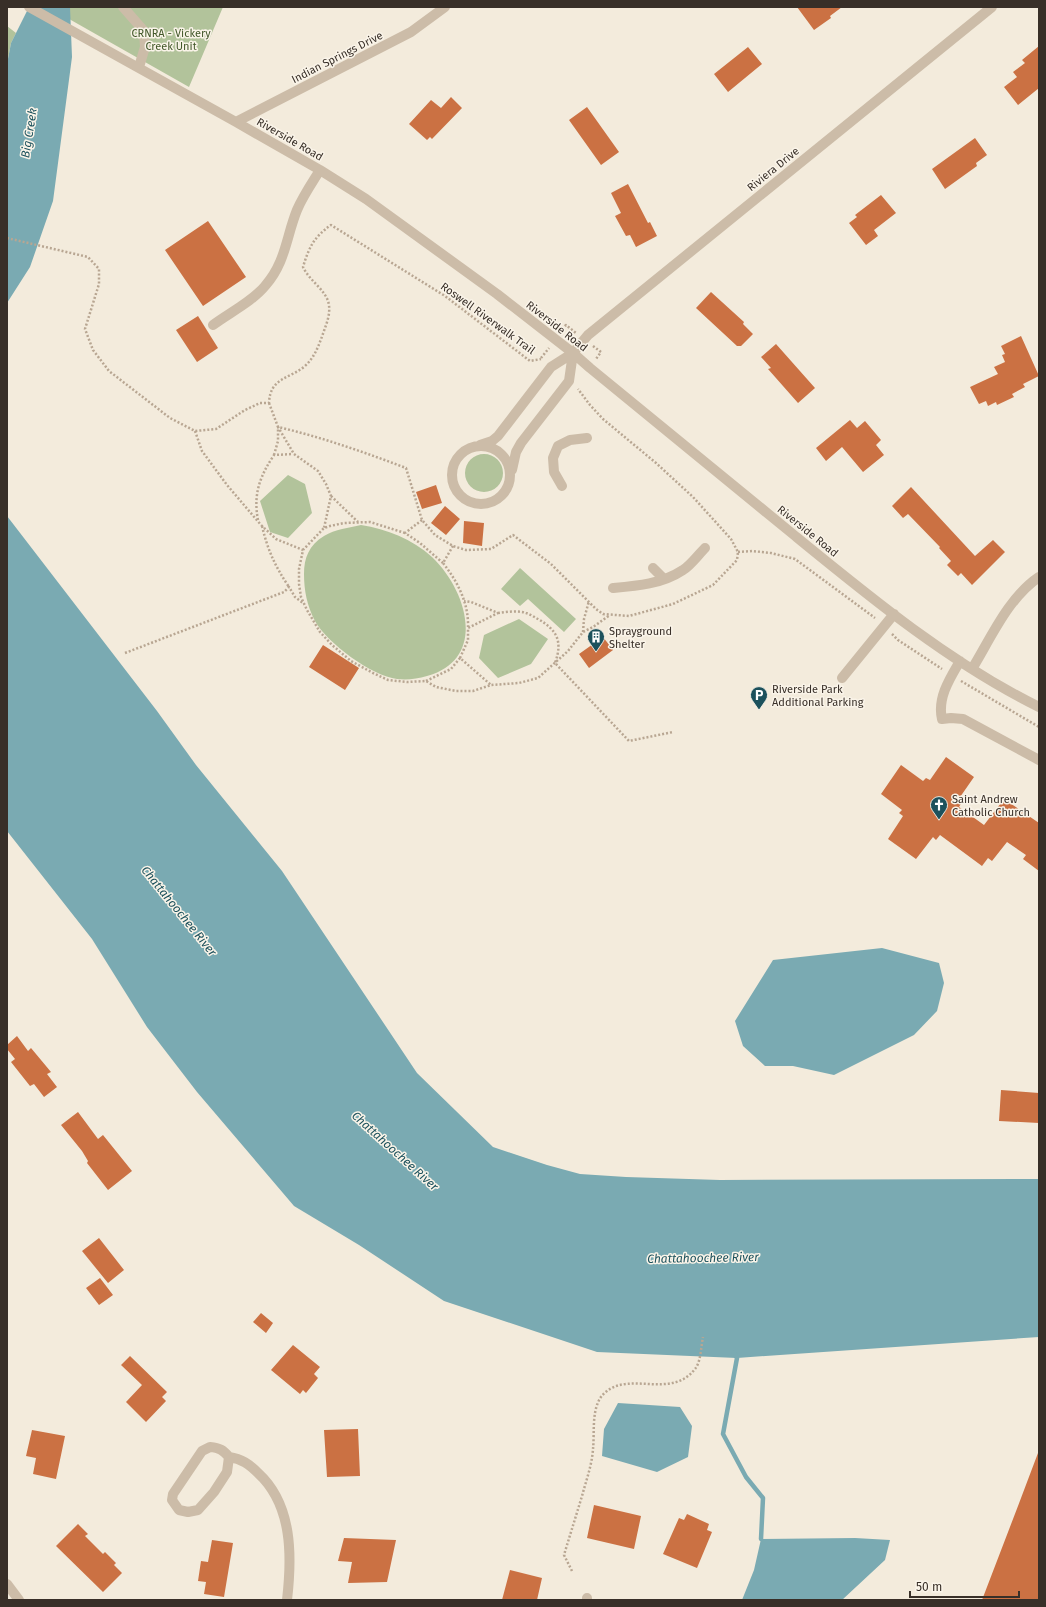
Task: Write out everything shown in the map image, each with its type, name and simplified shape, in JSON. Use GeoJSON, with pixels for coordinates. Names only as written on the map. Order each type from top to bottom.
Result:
{"type":"FeatureCollection","features":[{"type":"Feature","properties":{"kind":"street","name":"Riverside Road"},"geometry":{"type":"LineString","coordinates":[[29,7],[139,67],[320,170],[366,198],[573,352],[590,368],[848,579],[894,614],[972,669],[1039,707]]}},
{"type":"Feature","properties":{"kind":"street"},"geometry":{"type":"LineString","coordinates":[[123,7],[144,31],[145,47],[139,67]]}},
{"type":"Feature","properties":{"kind":"street","name":"Indian Springs Drive"},"geometry":{"type":"LineString","coordinates":[[236,122],[411,32],[445,7]]}},
{"type":"Feature","properties":{"kind":"street","name":"Riviera Drive"},"geometry":{"type":"LineString","coordinates":[[480,445],[492,441],[503,431],[551,367],[573,352],[588,335],[992,7]]}},
{"type":"Feature","properties":{"kind":"street"},"geometry":{"type":"LineString","coordinates":[[213,325],[259,292],[269,281],[286,250],[297,209],[320,170]]}},
{"type":"Feature","properties":{"kind":"street"},"geometry":{"type":"LineString","coordinates":[[511,473],[508,461],[500,452],[491,446],[480,445],[470,447],[461,453],[456,459],[452,473],[453,484],[459,495],[469,502],[480,505],[492,503],[502,496],[509,486],[516,452],[569,381],[573,352]]}},
{"type":"Feature","properties":{"kind":"street"},"geometry":{"type":"LineString","coordinates":[[562,486],[554,472],[553,458],[558,446],[570,440],[587,438]]}},
{"type":"Feature","properties":{"kind":"street"},"geometry":{"type":"LineString","coordinates":[[614,588],[641,586],[664,579],[683,570],[705,548]]}},
{"type":"Feature","properties":{"kind":"street"},"geometry":{"type":"LineString","coordinates":[[653,568],[664,579]]}},
{"type":"Feature","properties":{"kind":"street"},"geometry":{"type":"LineString","coordinates":[[972,669],[1003,616],[1016,599],[1039,577]]}},
{"type":"Feature","properties":{"kind":"street"},"geometry":{"type":"LineString","coordinates":[[842,678],[894,614]]}},
{"type":"Feature","properties":{"kind":"street"},"geometry":{"type":"LineString","coordinates":[[960,661],[942,698],[942,720],[952,718],[963,719],[1039,760]]}},
{"type":"Feature","properties":{"kind":"street"},"geometry":{"type":"LineString","coordinates":[[229,1457],[227,1472],[214,1492],[198,1510],[188,1512],[179,1510],[172,1500],[173,1494],[202,1451],[210,1447],[224,1450],[229,1457],[239,1459],[248,1464],[266,1480],[278,1498],[287,1526],[290,1574],[287,1600]]}},
{"type":"Feature","properties":{"kind":"street"},"geometry":{"type":"LineString","coordinates":[[7,1584],[18,1600]]}},
{"type":"Feature","properties":{"kind":"path","name":"Roswell Riverwalk Trail"},"geometry":{"type":"LineString","coordinates":[[269,403],[269,394],[281,379],[304,367],[313,357],[318,346],[329,311],[328,301],[324,293],[307,276],[303,267],[308,249],[320,233],[331,225],[445,296],[530,361],[541,359],[551,367]]}},
{"type":"Feature","properties":{"kind":"path"},"geometry":{"type":"LineString","coordinates":[[7,238],[88,257],[99,269],[99,284],[85,329],[93,350],[109,371],[170,418],[195,431],[216,428],[245,410],[260,403],[269,403],[278,427],[294,454],[318,471],[331,496],[358,522]]}},
{"type":"Feature","properties":{"kind":"path"},"geometry":{"type":"LineString","coordinates":[[278,427],[300,432],[360,451],[406,468],[422,520],[435,535],[453,546],[466,550],[491,548],[513,535],[551,564],[600,611],[610,615],[630,616],[665,606],[713,585],[737,560],[738,552],[731,539],[693,497],[656,463],[603,419],[576,386],[569,381]]}},
{"type":"Feature","properties":{"kind":"path"},"geometry":{"type":"LineString","coordinates":[[258,520],[256,507],[259,481],[274,455],[278,441],[278,427]]}},
{"type":"Feature","properties":{"kind":"path"},"geometry":{"type":"LineString","coordinates":[[195,431],[202,451],[227,485],[262,525],[276,539],[303,550]]}},
{"type":"Feature","properties":{"kind":"path"},"geometry":{"type":"LineString","coordinates":[[274,455],[294,454]]}},
{"type":"Feature","properties":{"kind":"path"},"geometry":{"type":"LineString","coordinates":[[324,528],[344,523],[370,522],[405,533],[420,543],[443,563],[458,586],[468,615],[468,640],[460,658],[451,669],[426,681],[407,682],[388,680],[351,661],[332,645],[320,632],[304,604],[299,584],[299,569],[303,550],[324,528],[331,496]]}},
{"type":"Feature","properties":{"kind":"path"},"geometry":{"type":"LineString","coordinates":[[405,533],[422,520]]}},
{"type":"Feature","properties":{"kind":"path"},"geometry":{"type":"LineString","coordinates":[[262,525],[267,546],[275,565],[295,597],[304,604]]}},
{"type":"Feature","properties":{"kind":"path"},"geometry":{"type":"LineString","coordinates":[[443,563],[453,546]]}},
{"type":"Feature","properties":{"kind":"path"},"geometry":{"type":"LineString","coordinates":[[125,653],[284,592],[289,587]]}},
{"type":"Feature","properties":{"kind":"path"},"geometry":{"type":"LineString","coordinates":[[464,601],[471,602],[498,613]]}},
{"type":"Feature","properties":{"kind":"path"},"geometry":{"type":"LineString","coordinates":[[583,632],[584,619],[589,601]]}},
{"type":"Feature","properties":{"kind":"path"},"geometry":{"type":"LineString","coordinates":[[468,628],[498,613],[527,612],[551,628],[558,637],[559,646],[555,663]]}},
{"type":"Feature","properties":{"kind":"path"},"geometry":{"type":"LineString","coordinates":[[426,681],[436,687],[456,691],[474,691],[491,686],[519,683],[538,678],[568,651],[583,632],[610,615]]}},
{"type":"Feature","properties":{"kind":"path"},"geometry":{"type":"LineString","coordinates":[[460,658],[491,686]]}},
{"type":"Feature","properties":{"kind":"path"},"geometry":{"type":"LineString","coordinates":[[555,663],[629,741],[673,732]]}},
{"type":"Feature","properties":{"kind":"path"},"geometry":{"type":"LineString","coordinates":[[572,1571],[564,1555],[590,1469],[593,1450],[595,1416],[601,1396],[612,1388],[626,1384],[675,1384],[686,1378],[696,1369],[703,1337]]}},
{"type":"Feature","properties":{"kind":"green space","name":"CRNRA - Vickery Creek Unit"},"geometry":{"type":"Polygon","coordinates":[[[48,7],[223,7],[189,87],[48,7]]]}},
{"type":"Feature","properties":{"kind":"green space"},"geometry":{"type":"Polygon","coordinates":[[[7,26],[16,33],[11,43],[7,64],[7,26]]]}},
{"type":"Feature","properties":{"kind":"green space"},"geometry":{"type":"Polygon","coordinates":[[[480,454],[488,454],[498,459],[502,466],[502,480],[498,487],[488,492],[480,492],[470,487],[468,484],[465,477],[465,469],[470,459],[473,457],[480,454]]]}},
{"type":"Feature","properties":{"kind":"green space"},"geometry":{"type":"Polygon","coordinates":[[[288,475],[305,484],[312,513],[288,538],[270,532],[260,501],[288,475]]]}},
{"type":"Feature","properties":{"kind":"green space"},"geometry":{"type":"Polygon","coordinates":[[[361,525],[390,532],[416,545],[432,557],[455,587],[462,605],[466,622],[465,640],[458,655],[446,667],[427,676],[416,679],[397,679],[387,677],[375,672],[351,657],[329,639],[315,621],[306,598],[304,568],[308,552],[315,543],[328,534],[337,530],[361,525]]]}},
{"type":"Feature","properties":{"kind":"green space"},"geometry":{"type":"Polygon","coordinates":[[[520,568],[576,619],[564,632],[528,599],[520,606],[501,589],[520,568]]]}},
{"type":"Feature","properties":{"kind":"green space"},"geometry":{"type":"Polygon","coordinates":[[[519,619],[548,639],[531,664],[498,678],[479,658],[484,635],[519,619]]]}},
{"type":"Feature","properties":{"kind":"water","name":"Big Creek"},"geometry":{"type":"Polygon","coordinates":[[[29,7],[70,7],[72,57],[53,201],[30,267],[7,303],[7,64],[11,43],[29,7]]]}},
{"type":"Feature","properties":{"kind":"water","name":"Chattahoochee River"},"geometry":{"type":"Polygon","coordinates":[[[7,516],[157,711],[196,765],[282,871],[417,1073],[493,1147],[580,1174],[626,1177],[720,1180],[1039,1179],[1039,1337],[737,1358],[597,1352],[444,1301],[359,1245],[294,1206],[197,1092],[147,1027],[92,939],[7,831],[7,516]]]}},
{"type":"Feature","properties":{"kind":"water"},"geometry":{"type":"Polygon","coordinates":[[[882,948],[939,963],[944,983],[937,1011],[914,1035],[834,1075],[793,1066],[765,1066],[743,1046],[735,1021],[773,960],[882,948]]]}},
{"type":"Feature","properties":{"kind":"water"},"geometry":{"type":"Polygon","coordinates":[[[618,1403],[680,1407],[692,1426],[688,1457],[657,1472],[602,1456],[604,1429],[618,1403]]]}},
{"type":"Feature","properties":{"kind":"water"},"geometry":{"type":"Polygon","coordinates":[[[855,1538],[890,1540],[885,1560],[842,1600],[742,1600],[754,1570],[761,1539],[855,1538]]]}},
{"type":"Feature","properties":{"kind":"building"},"geometry":{"type":"Polygon","coordinates":[[[797,7],[842,7],[830,16],[831,18],[814,30],[797,7]]]}},
{"type":"Feature","properties":{"kind":"building"},"geometry":{"type":"Polygon","coordinates":[[[1039,46],[1039,88],[1018,105],[1004,87],[1017,77],[1013,72],[1025,63],[1022,60],[1039,46]]]}},
{"type":"Feature","properties":{"kind":"building"},"geometry":{"type":"Polygon","coordinates":[[[748,47],[762,64],[728,92],[714,74],[748,47]]]}},
{"type":"Feature","properties":{"kind":"building"},"geometry":{"type":"Polygon","coordinates":[[[451,97],[462,108],[432,139],[430,137],[427,140],[409,124],[431,100],[441,108],[451,97]]]}},
{"type":"Feature","properties":{"kind":"building"},"geometry":{"type":"Polygon","coordinates":[[[587,107],[619,152],[601,165],[569,120],[587,107]]]}},
{"type":"Feature","properties":{"kind":"building"},"geometry":{"type":"Polygon","coordinates":[[[975,138],[987,155],[976,163],[977,166],[945,189],[932,169],[975,138]]]}},
{"type":"Feature","properties":{"kind":"building"},"geometry":{"type":"Polygon","coordinates":[[[628,184],[648,223],[650,222],[657,236],[636,247],[630,235],[626,236],[615,216],[621,213],[611,193],[628,184]]]}},
{"type":"Feature","properties":{"kind":"building"},"geometry":{"type":"Polygon","coordinates":[[[881,195],[896,213],[874,230],[878,236],[866,245],[849,223],[857,217],[855,215],[881,195]]]}},
{"type":"Feature","properties":{"kind":"building"},"geometry":{"type":"Polygon","coordinates":[[[208,221],[246,277],[203,306],[165,250],[208,221]]]}},
{"type":"Feature","properties":{"kind":"building"},"geometry":{"type":"Polygon","coordinates":[[[711,292],[744,322],[743,324],[753,334],[741,346],[737,346],[696,308],[711,292]]]}},
{"type":"Feature","properties":{"kind":"building"},"geometry":{"type":"Polygon","coordinates":[[[198,316],[218,348],[197,362],[176,330],[198,316]]]}},
{"type":"Feature","properties":{"kind":"building"},"geometry":{"type":"Polygon","coordinates":[[[1021,336],[1039,376],[1023,384],[1025,387],[1012,394],[1014,397],[997,405],[996,402],[988,406],[986,401],[979,404],[970,387],[998,374],[994,367],[1005,362],[1002,355],[1005,354],[1001,346],[1021,336]]]}},
{"type":"Feature","properties":{"kind":"building"},"geometry":{"type":"Polygon","coordinates":[[[776,344],[815,388],[798,403],[768,369],[771,368],[761,357],[776,344]]]}},
{"type":"Feature","properties":{"kind":"building"},"geometry":{"type":"Polygon","coordinates":[[[850,420],[857,428],[865,421],[881,440],[876,445],[884,455],[863,472],[842,447],[826,461],[816,448],[850,420]]]}},
{"type":"Feature","properties":{"kind":"building"},"geometry":{"type":"Polygon","coordinates":[[[436,485],[442,503],[422,509],[416,492],[436,485]]]}},
{"type":"Feature","properties":{"kind":"building"},"geometry":{"type":"Polygon","coordinates":[[[911,487],[975,556],[993,540],[1005,552],[972,585],[961,573],[958,576],[947,565],[951,561],[939,548],[940,547],[908,514],[903,518],[892,506],[911,487]]]}},
{"type":"Feature","properties":{"kind":"building"},"geometry":{"type":"Polygon","coordinates":[[[445,506],[460,519],[446,535],[431,523],[445,506]]]}},
{"type":"Feature","properties":{"kind":"building"},"geometry":{"type":"Polygon","coordinates":[[[464,521],[484,523],[482,546],[463,543],[464,521]]]}},
{"type":"Feature","properties":{"kind":"building","name":"Sprayground Shelter"},"geometry":{"type":"Polygon","coordinates":[[[603,637],[613,650],[589,668],[579,654],[603,637]]]}},
{"type":"Feature","properties":{"kind":"building"},"geometry":{"type":"Polygon","coordinates":[[[323,645],[359,668],[345,690],[309,667],[323,645]]]}},
{"type":"Feature","properties":{"kind":"building","name":"Saint Andrew Catholic Church"},"geometry":{"type":"Polygon","coordinates":[[[946,757],[974,777],[958,800],[962,802],[959,807],[984,825],[1004,799],[1039,823],[1039,871],[1023,859],[1026,855],[1007,842],[992,861],[988,858],[982,866],[940,835],[936,840],[933,837],[916,859],[888,839],[903,816],[899,813],[902,810],[881,794],[901,765],[923,781],[926,778],[930,780],[946,757]]]}},
{"type":"Feature","properties":{"kind":"building"},"geometry":{"type":"Polygon","coordinates":[[[17,1036],[28,1051],[31,1048],[51,1072],[47,1074],[57,1087],[44,1097],[34,1084],[30,1086],[11,1062],[15,1059],[7,1049],[7,1045],[17,1036]]]}},
{"type":"Feature","properties":{"kind":"building"},"geometry":{"type":"Polygon","coordinates":[[[1001,1090],[1039,1093],[1039,1123],[999,1121],[1001,1090]]]}},
{"type":"Feature","properties":{"kind":"building"},"geometry":{"type":"Polygon","coordinates":[[[78,1112],[98,1139],[103,1135],[132,1171],[108,1190],[87,1163],[88,1161],[82,1151],[61,1125],[78,1112]]]}},
{"type":"Feature","properties":{"kind":"building"},"geometry":{"type":"Polygon","coordinates":[[[99,1238],[124,1270],[108,1283],[82,1251],[99,1238]]]}},
{"type":"Feature","properties":{"kind":"building"},"geometry":{"type":"Polygon","coordinates":[[[100,1278],[113,1295],[99,1305],[86,1288],[100,1278]]]}},
{"type":"Feature","properties":{"kind":"building"},"geometry":{"type":"Polygon","coordinates":[[[261,1313],[273,1323],[266,1333],[253,1322],[261,1313]]]}},
{"type":"Feature","properties":{"kind":"building"},"geometry":{"type":"Polygon","coordinates":[[[293,1345],[320,1367],[314,1374],[318,1378],[306,1393],[303,1390],[300,1394],[271,1370],[293,1345]]]}},
{"type":"Feature","properties":{"kind":"building"},"geometry":{"type":"Polygon","coordinates":[[[130,1356],[167,1392],[162,1397],[166,1401],[146,1422],[126,1402],[142,1385],[121,1365],[130,1356]]]}},
{"type":"Feature","properties":{"kind":"building"},"geometry":{"type":"Polygon","coordinates":[[[358,1429],[360,1476],[327,1477],[324,1430],[358,1429]]]}},
{"type":"Feature","properties":{"kind":"building"},"geometry":{"type":"Polygon","coordinates":[[[32,1430],[65,1436],[56,1479],[33,1474],[36,1458],[26,1456],[32,1430]]]}},
{"type":"Feature","properties":{"kind":"building"},"geometry":{"type":"Polygon","coordinates":[[[1038,1453],[1039,1600],[982,1600],[1018,1506],[1038,1453]]]}},
{"type":"Feature","properties":{"kind":"building"},"geometry":{"type":"Polygon","coordinates":[[[594,1505],[641,1516],[634,1549],[587,1538],[594,1505]]]}},
{"type":"Feature","properties":{"kind":"building"},"geometry":{"type":"Polygon","coordinates":[[[687,1514],[709,1524],[707,1530],[712,1532],[697,1568],[663,1554],[679,1518],[684,1520],[687,1514]]]}},
{"type":"Feature","properties":{"kind":"building"},"geometry":{"type":"Polygon","coordinates":[[[78,1524],[88,1534],[85,1536],[103,1554],[105,1552],[116,1563],[114,1565],[122,1573],[103,1592],[56,1546],[78,1524]]]}},
{"type":"Feature","properties":{"kind":"building"},"geometry":{"type":"Polygon","coordinates":[[[344,1538],[396,1540],[387,1582],[348,1583],[352,1562],[338,1561],[344,1538]]]}},
{"type":"Feature","properties":{"kind":"building"},"geometry":{"type":"Polygon","coordinates":[[[212,1540],[233,1543],[224,1597],[204,1594],[206,1582],[198,1581],[201,1561],[208,1562],[212,1540]]]}},
{"type":"Feature","properties":{"kind":"building"},"geometry":{"type":"Polygon","coordinates":[[[510,1570],[542,1578],[537,1600],[502,1600],[510,1570]]]}},
{"type":"Feature","properties":{"kind":"waterway"},"geometry":{"type":"LineString","coordinates":[[734,1353],[737,1358],[723,1434],[746,1477],[763,1498],[761,1539]]}},
{"type":"Feature","properties":{"kind":"place","name":"Sprayground Shelter"},"geometry":{"type":"Point","coordinates":[596,652]}},
{"type":"Feature","properties":{"kind":"place","name":"Riverside Park Additional Parking"},"geometry":{"type":"Point","coordinates":[759,710]}},
{"type":"Feature","properties":{"kind":"place","name":"Saint Andrew Catholic Church"},"geometry":{"type":"Point","coordinates":[939,820]}}]}
